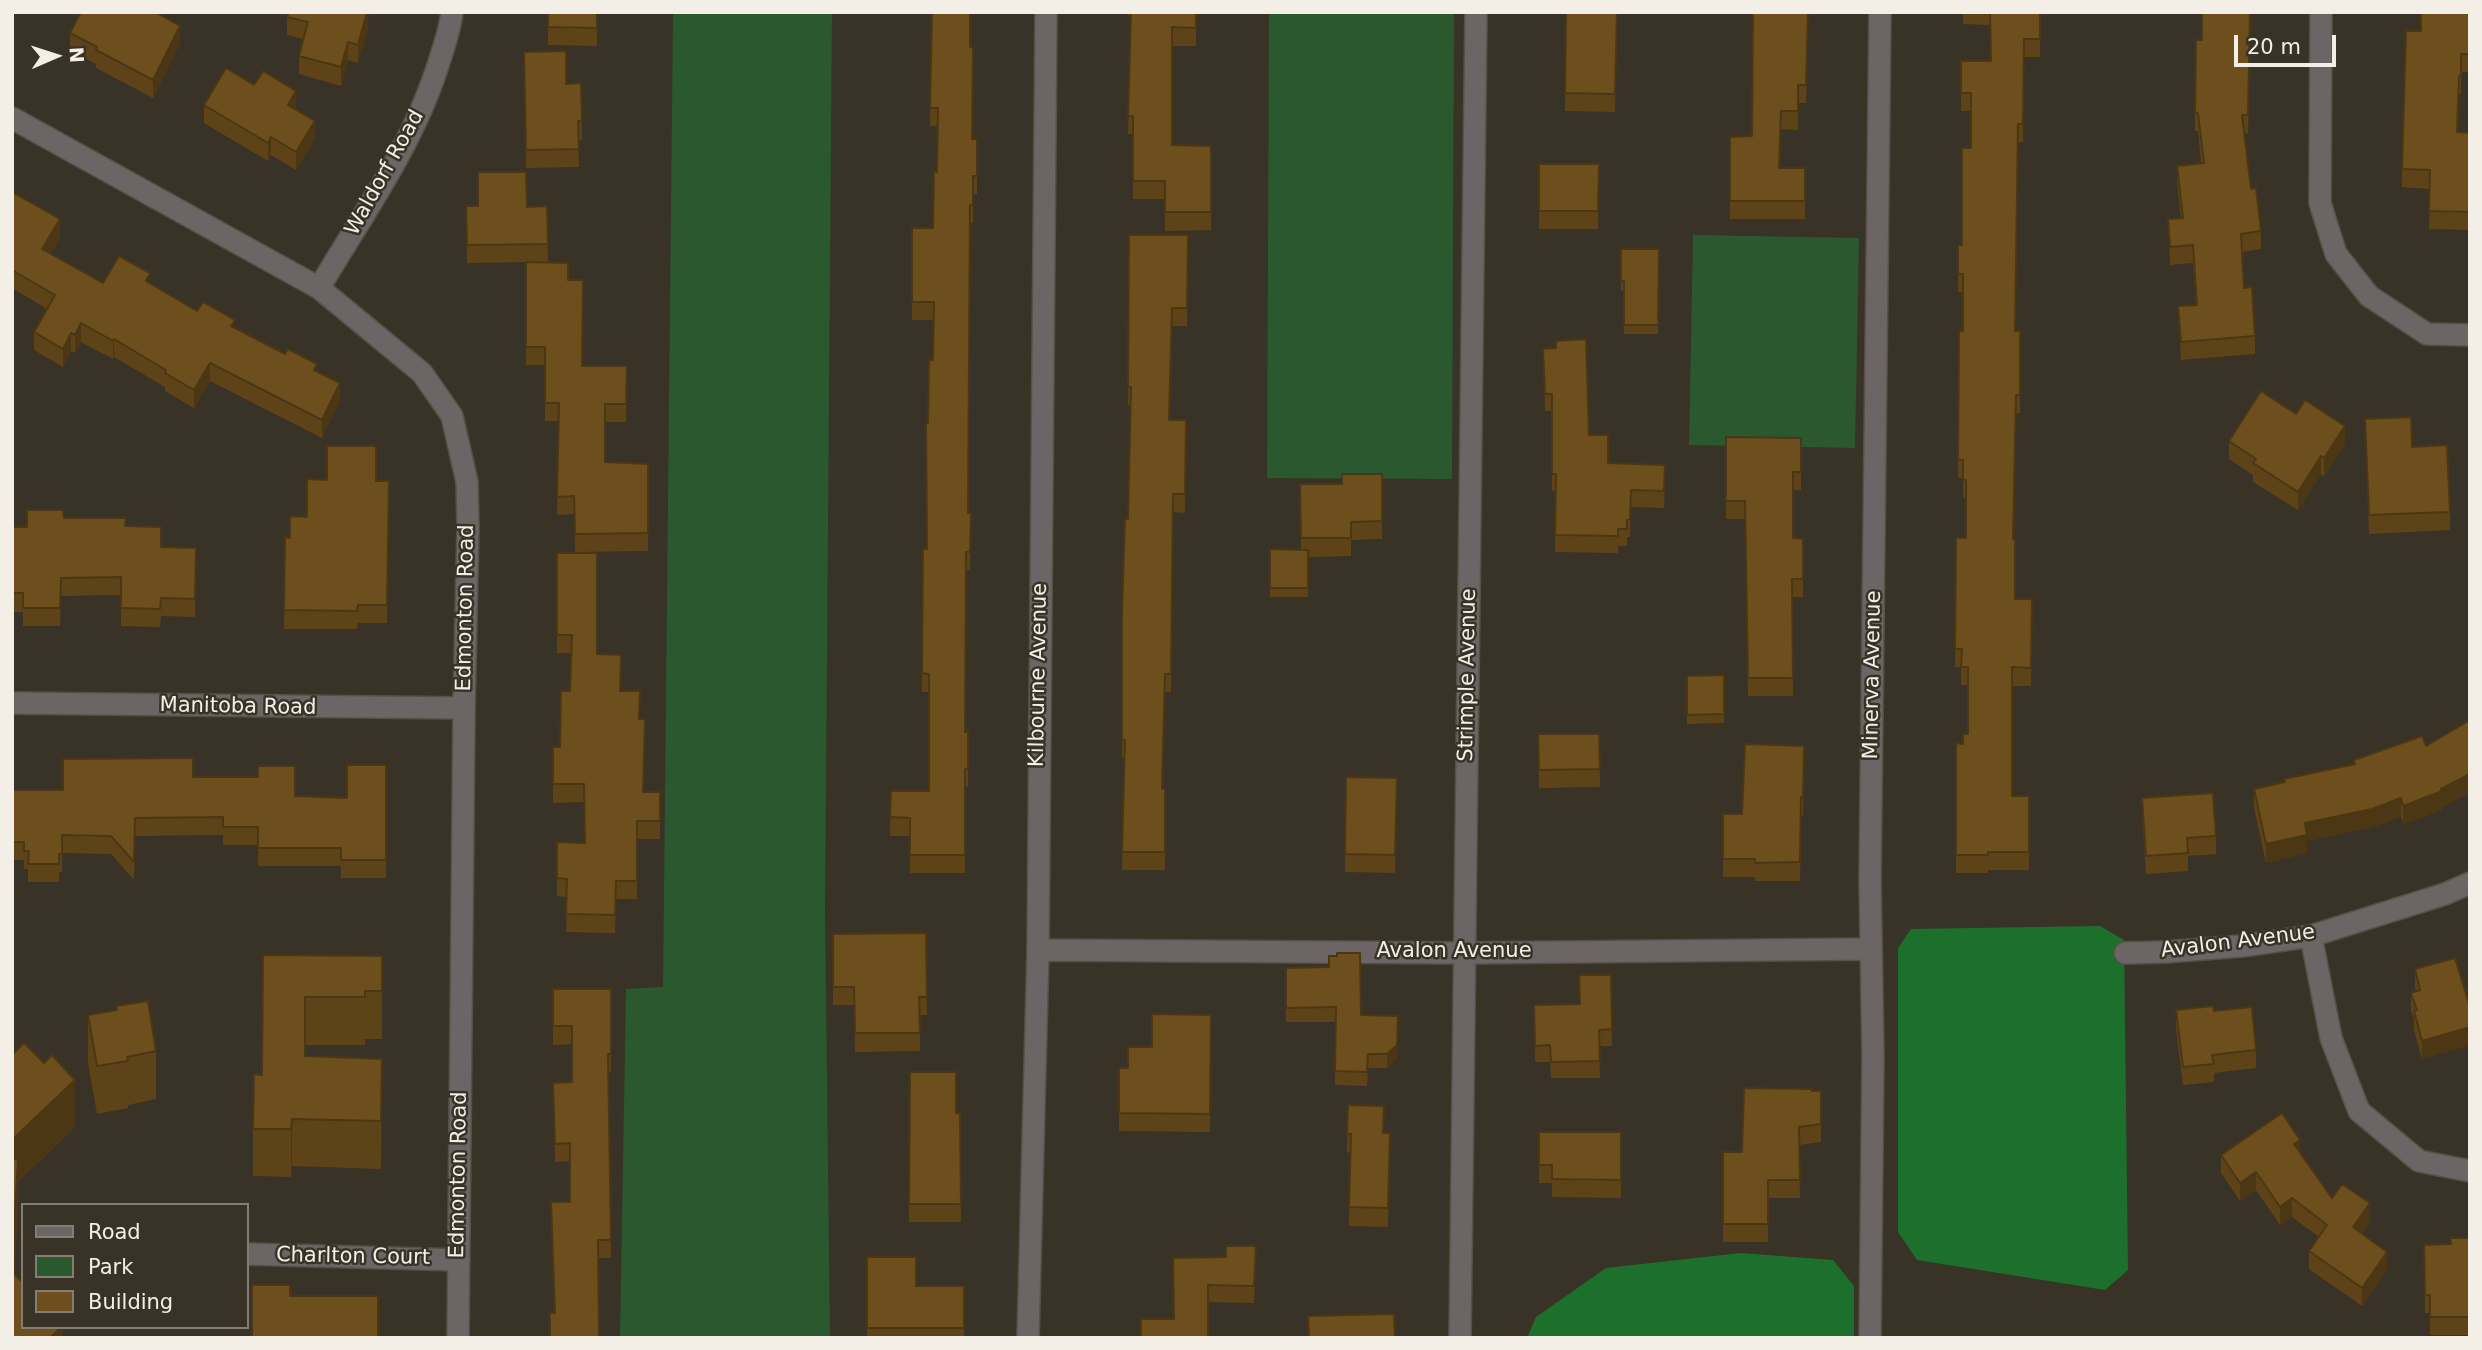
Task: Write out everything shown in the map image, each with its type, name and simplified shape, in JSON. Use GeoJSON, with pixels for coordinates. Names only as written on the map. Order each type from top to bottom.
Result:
{"type":"FeatureCollection","features":[{"type":"Feature","properties":{"kind":"street","name":"Waldorf Road"},"geometry":{"type":"LineString","coordinates":[[319,288],[412,132],[432,85],[451,26],[452,12]]}},
{"type":"Feature","properties":{"kind":"street","name":"Kilbourne Avenue"},"geometry":{"type":"LineString","coordinates":[[1028,1338],[1038,950],[1046,12]]}},
{"type":"Feature","properties":{"kind":"street","name":"Strimple Avenue"},"geometry":{"type":"LineString","coordinates":[[1460,1338],[1476,12]]}},
{"type":"Feature","properties":{"kind":"street","name":"Minerva Avenue"},"geometry":{"type":"LineString","coordinates":[[1870,1338],[1880,12]]}},
{"type":"Feature","properties":{"kind":"street"},"geometry":{"type":"LineString","coordinates":[[2322,12],[2320,203],[2336,254],[2369,296],[2427,334],[2470,335]]}},
{"type":"Feature","properties":{"kind":"street","name":"Edmonton Road"},"geometry":{"type":"LineString","coordinates":[[12,118],[319,288],[422,373],[452,416],[467,482],[468,526],[458,1338]]}},
{"type":"Feature","properties":{"kind":"street","name":"Manitoba Road"},"geometry":{"type":"LineString","coordinates":[[12,703],[464,708]]}},
{"type":"Feature","properties":{"kind":"street","name":"Avalon Avenue"},"geometry":{"type":"LineString","coordinates":[[2125,953],[2242,946],[2311,936],[2445,894],[2470,883]]}},
{"type":"Feature","properties":{"kind":"street"},"geometry":{"type":"LineString","coordinates":[[2311,936],[2331,1038],[2359,1111],[2419,1161],[2470,1171]]}},
{"type":"Feature","properties":{"kind":"street","name":"Avalon Avenue"},"geometry":{"type":"LineString","coordinates":[[1038,950],[1464,953],[1871,949]]}},
{"type":"Feature","properties":{"kind":"street","name":"Charlton Court"},"geometry":{"type":"LineString","coordinates":[[248,1254],[458,1260]]}},
{"type":"Feature","properties":{"kind":"green space"},"geometry":{"type":"Polygon","coordinates":[[[673,12],[832,12],[825,910],[830,1338],[620,1338],[626,989],[663,987],[673,12]]]}},
{"type":"Feature","properties":{"kind":"green space"},"geometry":{"type":"Polygon","coordinates":[[[1269,12],[1454,12],[1452,479],[1267,478],[1269,12]]]}},
{"type":"Feature","properties":{"kind":"green space"},"geometry":{"type":"Polygon","coordinates":[[[1693,235],[1859,238],[1855,448],[1689,445],[1693,235]]]}},
{"type":"Feature","properties":{"kind":"green space"},"geometry":{"type":"Polygon","coordinates":[[[2100,926],[2124,940],[2128,1270],[2105,1290],[1917,1260],[1898,1232],[1898,948],[1911,929],[2100,926]]]}},
{"type":"Feature","properties":{"kind":"green space"},"geometry":{"type":"Polygon","coordinates":[[[1741,1253],[1833,1260],[1854,1286],[1854,1338],[1527,1338],[1536,1317],[1606,1268],[1741,1253]]]}},
{"type":"Feature","properties":{"kind":"building"},"geometry":{"type":"Polygon","coordinates":[[[81,12],[155,12],[180,26],[153,80],[70,33],[81,12]]]}},
{"type":"Feature","properties":{"kind":"building"},"geometry":{"type":"Polygon","coordinates":[[[289,12],[367,12],[358,45],[348,42],[341,67],[299,56],[308,22],[287,17],[289,12]]]}},
{"type":"Feature","properties":{"kind":"building"},"geometry":{"type":"Polygon","coordinates":[[[548,12],[597,12],[597,28],[548,27],[548,12]]]}},
{"type":"Feature","properties":{"kind":"building"},"geometry":{"type":"Polygon","coordinates":[[[932,12],[970,12],[970,47],[973,47],[972,139],[977,139],[977,176],[973,176],[973,205],[970,205],[968,513],[971,513],[970,552],[966,552],[965,732],[968,732],[968,769],[965,769],[965,855],[910,855],[910,818],[890,817],[891,791],[929,791],[929,674],[922,673],[923,549],[927,549],[926,423],[929,359],[933,360],[934,302],[912,302],[912,228],[933,228],[938,108],[930,108],[932,12]]]}},
{"type":"Feature","properties":{"kind":"building"},"geometry":{"type":"Polygon","coordinates":[[[1131,12],[1196,12],[1196,28],[1172,27],[1172,145],[1211,146],[1211,212],[1165,212],[1165,181],[1133,181],[1133,116],[1128,116],[1131,12]]]}},
{"type":"Feature","properties":{"kind":"building"},"geometry":{"type":"Polygon","coordinates":[[[1566,12],[1617,12],[1615,94],[1565,93],[1566,12]]]}},
{"type":"Feature","properties":{"kind":"building"},"geometry":{"type":"Polygon","coordinates":[[[1753,12],[1808,12],[1806,85],[1798,85],[1798,111],[1781,111],[1779,168],[1805,168],[1805,201],[1730,201],[1730,137],[1752,136],[1753,12]]]}},
{"type":"Feature","properties":{"kind":"building"},"geometry":{"type":"Polygon","coordinates":[[[1990,12],[2040,12],[2040,39],[2024,39],[2023,124],[2018,124],[2015,331],[2020,331],[2020,395],[2016,395],[2013,539],[2015,599],[2032,599],[2031,668],[2012,667],[2012,796],[2029,796],[2029,852],[1956,855],[1956,743],[1963,744],[1963,734],[1968,734],[1968,667],[1961,667],[1962,649],[1955,649],[1956,538],[1966,538],[1966,480],[1963,480],[1963,460],[1958,460],[1959,331],[1963,331],[1963,274],[1958,274],[1958,245],[1962,245],[1962,148],[1971,148],[1971,93],[1961,93],[1961,61],[1991,61],[1990,12]]]}},
{"type":"Feature","properties":{"kind":"building"},"geometry":{"type":"Polygon","coordinates":[[[2202,12],[2250,12],[2248,115],[2242,115],[2251,189],[2256,188],[2261,231],[2241,234],[2244,288],[2252,287],[2255,336],[2181,342],[2178,306],[2197,305],[2193,245],[2170,247],[2168,219],[2183,218],[2177,166],[2204,163],[2198,113],[2195,113],[2196,40],[2202,40],[2202,12]]]}},
{"type":"Feature","properties":{"kind":"building"},"geometry":{"type":"Polygon","coordinates":[[[2421,12],[2470,12],[2470,54],[2461,54],[2457,132],[2470,133],[2470,212],[2429,211],[2430,170],[2402,169],[2406,31],[2421,31],[2421,12]]]}},
{"type":"Feature","properties":{"kind":"building"},"geometry":{"type":"Polygon","coordinates":[[[566,51],[566,84],[581,83],[582,121],[578,121],[579,149],[526,150],[524,52],[566,51]]]}},
{"type":"Feature","properties":{"kind":"building"},"geometry":{"type":"Polygon","coordinates":[[[226,68],[254,85],[263,71],[296,91],[288,105],[315,121],[296,152],[271,137],[268,143],[204,105],[226,68]]]}},
{"type":"Feature","properties":{"kind":"building"},"geometry":{"type":"Polygon","coordinates":[[[1539,164],[1599,164],[1598,211],[1539,211],[1539,164]]]}},
{"type":"Feature","properties":{"kind":"building"},"geometry":{"type":"Polygon","coordinates":[[[478,172],[526,172],[527,207],[547,206],[548,244],[467,245],[466,206],[478,206],[478,172]]]}},
{"type":"Feature","properties":{"kind":"building"},"geometry":{"type":"Polygon","coordinates":[[[12,192],[60,219],[42,249],[103,283],[119,256],[150,273],[146,281],[197,311],[203,302],[235,320],[231,326],[285,354],[288,349],[317,364],[314,370],[340,383],[322,420],[210,363],[194,390],[114,339],[113,341],[81,323],[75,335],[71,333],[63,349],[34,332],[55,295],[12,270],[12,192]]]}},
{"type":"Feature","properties":{"kind":"building"},"geometry":{"type":"Polygon","coordinates":[[[1129,235],[1188,235],[1187,308],[1172,308],[1169,420],[1186,420],[1185,494],[1173,494],[1171,674],[1165,674],[1162,789],[1165,789],[1165,852],[1122,852],[1125,740],[1122,740],[1122,612],[1125,519],[1128,519],[1131,387],[1128,387],[1129,235]]]}},
{"type":"Feature","properties":{"kind":"building"},"geometry":{"type":"Polygon","coordinates":[[[1621,249],[1659,249],[1658,325],[1624,325],[1621,249]]]}},
{"type":"Feature","properties":{"kind":"building"},"geometry":{"type":"Polygon","coordinates":[[[526,262],[568,263],[568,280],[583,280],[582,366],[627,366],[626,404],[605,404],[605,462],[648,464],[648,533],[575,534],[574,496],[557,497],[559,403],[545,403],[545,347],[526,347],[526,262]]]}},
{"type":"Feature","properties":{"kind":"building"},"geometry":{"type":"Polygon","coordinates":[[[1586,339],[1589,435],[1608,435],[1608,463],[1665,465],[1664,491],[1631,490],[1630,520],[1627,520],[1627,529],[1618,529],[1618,536],[1555,535],[1556,474],[1552,474],[1552,394],[1545,394],[1543,349],[1556,348],[1556,341],[1586,339]]]}},
{"type":"Feature","properties":{"kind":"building"},"geometry":{"type":"Polygon","coordinates":[[[2261,391],[2296,414],[2305,400],[2345,426],[2324,458],[2321,456],[2298,492],[2253,463],[2256,459],[2229,441],[2261,391]]]}},
{"type":"Feature","properties":{"kind":"building"},"geometry":{"type":"Polygon","coordinates":[[[2411,417],[2412,447],[2447,445],[2450,512],[2369,515],[2365,419],[2411,417]]]}},
{"type":"Feature","properties":{"kind":"building"},"geometry":{"type":"Polygon","coordinates":[[[1726,437],[1801,438],[1801,472],[1793,472],[1793,538],[1803,539],[1803,579],[1792,579],[1793,678],[1748,678],[1745,501],[1726,501],[1726,437]]]}},
{"type":"Feature","properties":{"kind":"building"},"geometry":{"type":"Polygon","coordinates":[[[327,446],[376,446],[376,481],[389,481],[387,605],[358,605],[357,611],[284,610],[285,537],[290,538],[290,516],[307,517],[307,479],[327,480],[327,446]]]}},
{"type":"Feature","properties":{"kind":"building"},"geometry":{"type":"Polygon","coordinates":[[[1342,474],[1382,474],[1382,521],[1351,522],[1351,538],[1301,538],[1300,484],[1342,484],[1342,474]]]}},
{"type":"Feature","properties":{"kind":"building"},"geometry":{"type":"Polygon","coordinates":[[[27,510],[63,510],[64,518],[126,518],[125,526],[161,527],[161,547],[196,548],[195,599],[161,598],[160,609],[121,608],[121,577],[61,578],[60,608],[23,608],[23,593],[12,593],[12,527],[27,527],[27,510]]]}},
{"type":"Feature","properties":{"kind":"building"},"geometry":{"type":"Polygon","coordinates":[[[1270,549],[1308,550],[1308,588],[1270,588],[1270,549]]]}},
{"type":"Feature","properties":{"kind":"building"},"geometry":{"type":"Polygon","coordinates":[[[557,553],[597,553],[597,654],[621,655],[620,691],[640,691],[639,719],[645,719],[643,792],[660,792],[660,821],[637,821],[637,881],[616,881],[615,915],[566,914],[567,879],[557,878],[557,842],[585,843],[584,784],[553,784],[553,747],[560,747],[561,691],[570,691],[572,635],[557,635],[557,553]]]}},
{"type":"Feature","properties":{"kind":"building"},"geometry":{"type":"Polygon","coordinates":[[[1724,675],[1724,714],[1687,715],[1687,676],[1724,675]]]}},
{"type":"Feature","properties":{"kind":"building"},"geometry":{"type":"Polygon","coordinates":[[[2470,720],[2470,774],[2441,789],[2442,791],[2403,806],[2401,798],[2372,809],[2305,823],[2307,835],[2266,844],[2254,789],[2285,782],[2284,779],[2355,764],[2354,760],[2422,736],[2426,746],[2470,720]]]}},
{"type":"Feature","properties":{"kind":"building"},"geometry":{"type":"Polygon","coordinates":[[[1538,734],[1599,734],[1600,769],[1539,770],[1538,734]]]}},
{"type":"Feature","properties":{"kind":"building"},"geometry":{"type":"Polygon","coordinates":[[[1745,744],[1804,746],[1800,862],[1755,863],[1755,859],[1723,859],[1723,814],[1742,814],[1745,744]]]}},
{"type":"Feature","properties":{"kind":"building"},"geometry":{"type":"Polygon","coordinates":[[[193,758],[193,777],[258,777],[258,766],[295,766],[295,796],[347,798],[347,765],[386,765],[386,860],[341,860],[341,848],[258,848],[258,827],[223,827],[223,817],[135,818],[134,862],[111,836],[62,835],[59,864],[28,864],[29,851],[24,851],[24,842],[12,842],[12,790],[63,790],[63,759],[193,758]]]}},
{"type":"Feature","properties":{"kind":"building"},"geometry":{"type":"Polygon","coordinates":[[[1346,777],[1397,778],[1395,855],[1345,854],[1346,777]]]}},
{"type":"Feature","properties":{"kind":"building"},"geometry":{"type":"Polygon","coordinates":[[[2213,793],[2216,836],[2187,838],[2188,853],[2146,856],[2142,798],[2213,793]]]}},
{"type":"Feature","properties":{"kind":"building"},"geometry":{"type":"Polygon","coordinates":[[[926,933],[927,997],[919,997],[920,1033],[855,1033],[854,987],[833,987],[833,934],[926,933]]]}},
{"type":"Feature","properties":{"kind":"building"},"geometry":{"type":"Polygon","coordinates":[[[1337,953],[1360,953],[1361,1015],[1398,1016],[1397,1045],[1387,1054],[1368,1054],[1367,1072],[1335,1071],[1336,1007],[1286,1008],[1286,968],[1329,967],[1329,956],[1337,956],[1337,953]]]}},
{"type":"Feature","properties":{"kind":"building"},"geometry":{"type":"Polygon","coordinates":[[[263,955],[382,956],[382,991],[365,991],[365,997],[305,997],[305,1056],[382,1059],[381,1121],[292,1119],[291,1129],[253,1129],[254,1074],[262,1075],[263,955]]]}},
{"type":"Feature","properties":{"kind":"building"},"geometry":{"type":"Polygon","coordinates":[[[2455,958],[2470,1007],[2470,1027],[2422,1041],[2411,993],[2420,990],[2415,969],[2455,958]]]}},
{"type":"Feature","properties":{"kind":"building"},"geometry":{"type":"Polygon","coordinates":[[[1579,975],[1611,975],[1612,1029],[1599,1030],[1600,1061],[1551,1062],[1550,1045],[1535,1046],[1534,1005],[1580,1004],[1579,975]]]}},
{"type":"Feature","properties":{"kind":"building"},"geometry":{"type":"Polygon","coordinates":[[[553,989],[611,989],[611,1054],[608,1054],[611,1240],[598,1240],[599,1338],[550,1338],[550,1313],[555,1313],[551,1202],[570,1202],[570,1143],[555,1144],[553,1083],[572,1082],[572,1026],[553,1026],[553,989]]]}},
{"type":"Feature","properties":{"kind":"building"},"geometry":{"type":"Polygon","coordinates":[[[148,1001],[156,1051],[127,1057],[128,1061],[97,1066],[88,1015],[117,1010],[116,1006],[148,1001]]]}},
{"type":"Feature","properties":{"kind":"building"},"geometry":{"type":"Polygon","coordinates":[[[2213,1006],[2214,1011],[2252,1007],[2256,1050],[2212,1055],[2214,1064],[2183,1067],[2176,1010],[2213,1006]]]}},
{"type":"Feature","properties":{"kind":"building"},"geometry":{"type":"Polygon","coordinates":[[[1152,1014],[1211,1015],[1210,1114],[1119,1113],[1119,1068],[1128,1068],[1128,1047],[1152,1047],[1152,1014]]]}},
{"type":"Feature","properties":{"kind":"building"},"geometry":{"type":"Polygon","coordinates":[[[24,1043],[44,1063],[52,1055],[75,1080],[13,1139],[12,1055],[24,1043]]]}},
{"type":"Feature","properties":{"kind":"building"},"geometry":{"type":"Polygon","coordinates":[[[910,1072],[956,1072],[956,1113],[960,1113],[961,1204],[909,1204],[910,1072]]]}},
{"type":"Feature","properties":{"kind":"building"},"geometry":{"type":"Polygon","coordinates":[[[1744,1088],[1821,1091],[1821,1124],[1799,1127],[1800,1180],[1768,1180],[1768,1224],[1723,1224],[1723,1152],[1742,1152],[1744,1088]]]}},
{"type":"Feature","properties":{"kind":"building"},"geometry":{"type":"Polygon","coordinates":[[[1348,1105],[1384,1106],[1383,1133],[1390,1133],[1388,1208],[1349,1207],[1351,1134],[1347,1134],[1348,1105]]]}},
{"type":"Feature","properties":{"kind":"building"},"geometry":{"type":"Polygon","coordinates":[[[2282,1113],[2300,1140],[2294,1144],[2332,1198],[2342,1184],[2370,1203],[2353,1227],[2387,1252],[2362,1288],[2309,1251],[2327,1225],[2292,1198],[2280,1207],[2256,1172],[2240,1183],[2221,1155],[2282,1113]]]}},
{"type":"Feature","properties":{"kind":"building"},"geometry":{"type":"Polygon","coordinates":[[[1539,1132],[1621,1132],[1621,1180],[1552,1179],[1552,1165],[1539,1165],[1539,1132]]]}},
{"type":"Feature","properties":{"kind":"building"},"geometry":{"type":"Polygon","coordinates":[[[12,1159],[18,1159],[13,1246],[12,1246],[12,1159]]]}},
{"type":"Feature","properties":{"kind":"building"},"geometry":{"type":"Polygon","coordinates":[[[2450,1238],[2470,1238],[2470,1317],[2430,1317],[2430,1295],[2425,1295],[2424,1245],[2451,1244],[2450,1238]]]}},
{"type":"Feature","properties":{"kind":"building"},"geometry":{"type":"Polygon","coordinates":[[[1226,1246],[1256,1246],[1254,1286],[1208,1285],[1208,1338],[1141,1338],[1141,1319],[1174,1319],[1173,1258],[1226,1257],[1226,1246]]]}},
{"type":"Feature","properties":{"kind":"building"},"geometry":{"type":"Polygon","coordinates":[[[867,1257],[916,1257],[916,1286],[964,1286],[964,1328],[867,1328],[867,1257]]]}},
{"type":"Feature","properties":{"kind":"building"},"geometry":{"type":"Polygon","coordinates":[[[12,1272],[21,1281],[21,1329],[59,1329],[50,1338],[12,1338],[12,1272]]]}},
{"type":"Feature","properties":{"kind":"building"},"geometry":{"type":"Polygon","coordinates":[[[252,1285],[290,1285],[290,1296],[378,1296],[378,1338],[252,1338],[252,1285]]]}},
{"type":"Feature","properties":{"kind":"building"},"geometry":{"type":"Polygon","coordinates":[[[1394,1314],[1395,1338],[1309,1338],[1308,1316],[1394,1314]]]}}]}
